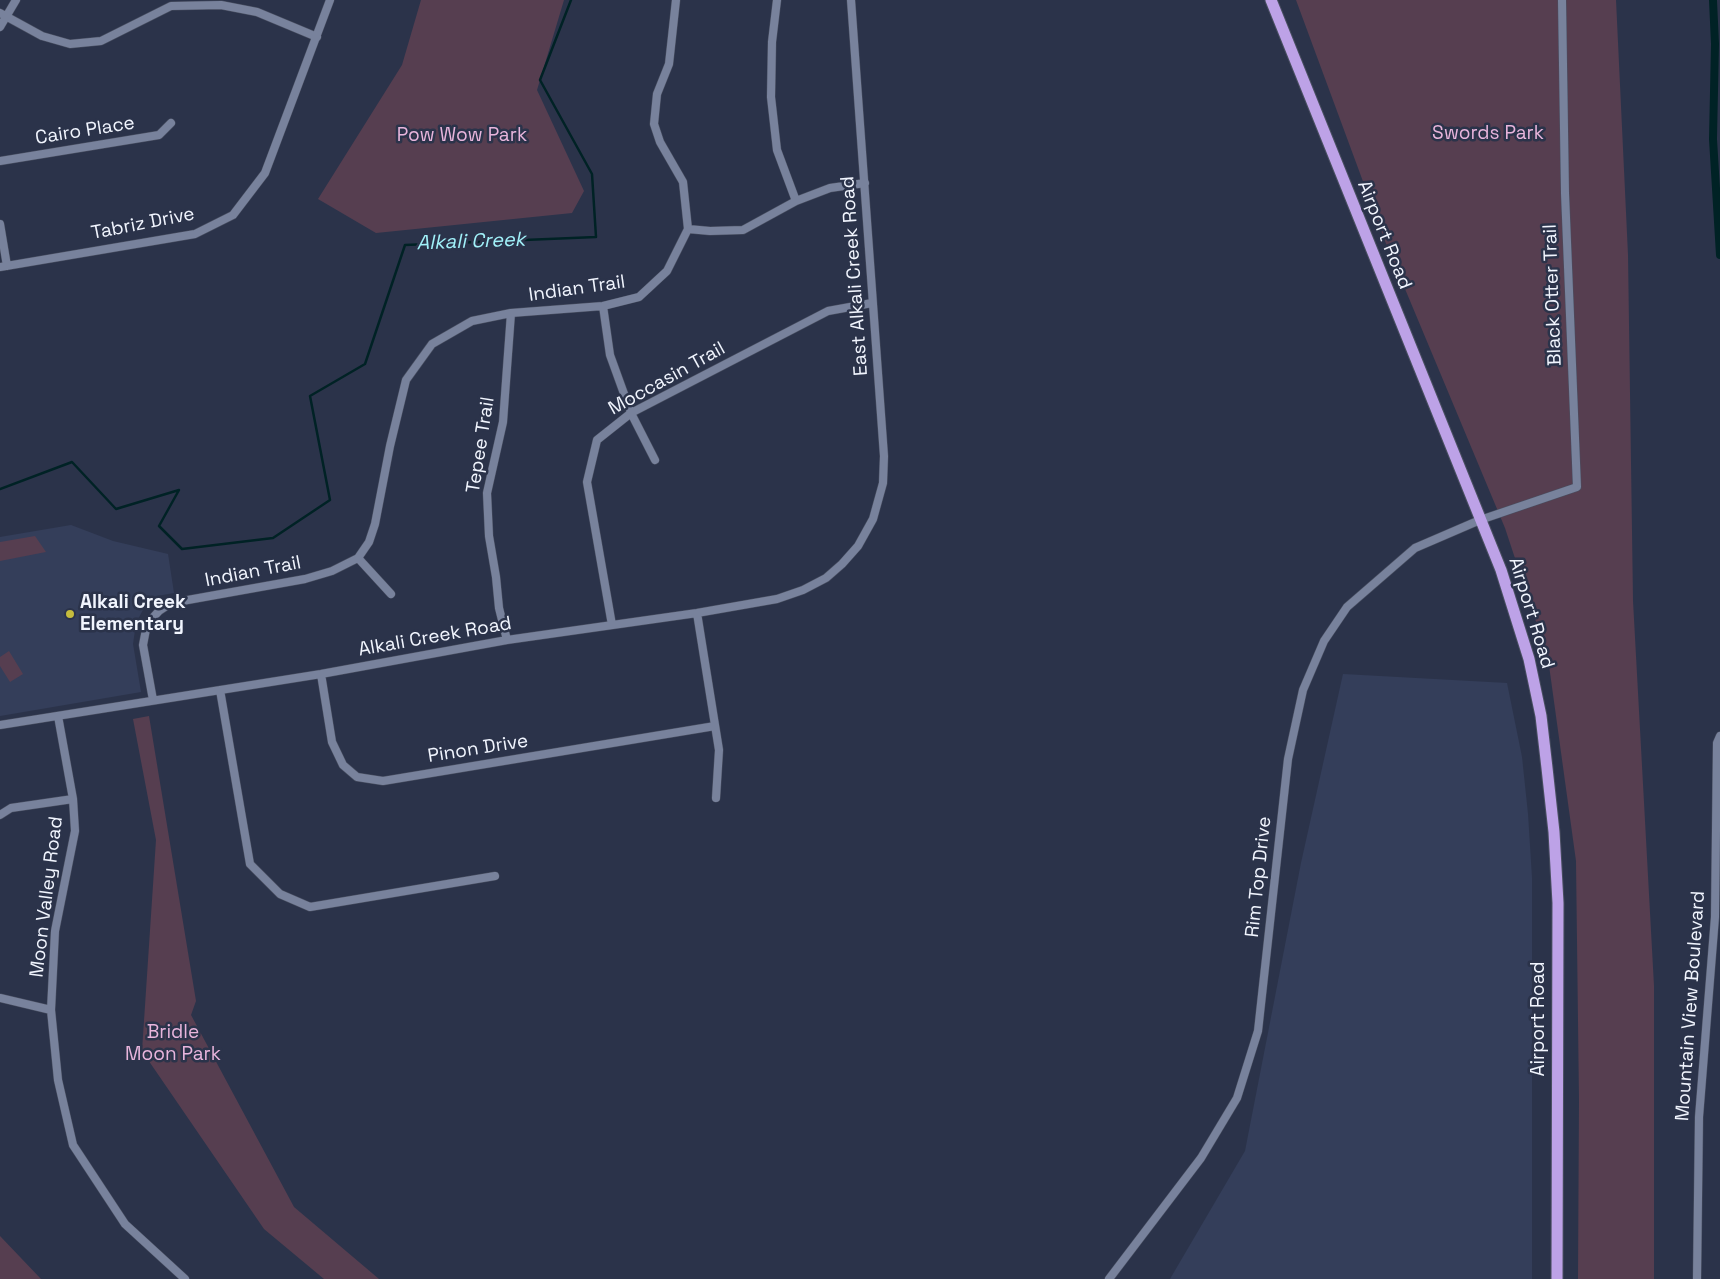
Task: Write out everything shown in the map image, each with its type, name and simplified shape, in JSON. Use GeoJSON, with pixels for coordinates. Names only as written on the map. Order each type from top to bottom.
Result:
{"type":"FeatureCollection","features":[{"type":"Feature","properties":{"kind":"highway","name":"Airport Road"},"geometry":{"type":"LineString","coordinates":[[1271,0],[1501,570],[1529,659],[1541,716],[1554,832],[1558,903],[1557,1279]]}},
{"type":"Feature","properties":{"kind":"street"},"geometry":{"type":"LineString","coordinates":[[0,27],[3,15],[16,0]]}},
{"type":"Feature","properties":{"kind":"street","name":"Tabriz Drive"},"geometry":{"type":"LineString","coordinates":[[3,266],[195,234],[233,215],[265,174],[330,0]]}},
{"type":"Feature","properties":{"kind":"street"},"geometry":{"type":"LineString","coordinates":[[676,0],[669,64],[657,94],[654,124],[660,142],[683,182],[688,228],[710,231],[743,230],[796,201],[830,188],[864,183]]}},
{"type":"Feature","properties":{"kind":"street"},"geometry":{"type":"LineString","coordinates":[[777,0],[772,42],[771,97],[777,150],[796,201]]}},
{"type":"Feature","properties":{"kind":"street","name":"East Alkali Creek Road"},"geometry":{"type":"LineString","coordinates":[[851,0],[884,456],[883,483],[879,501],[873,519],[858,546]]}},
{"type":"Feature","properties":{"kind":"street","name":"Black Otter Trail"},"geometry":{"type":"LineString","coordinates":[[1480,520],[1577,487],[1565,193],[1562,0]]}},
{"type":"Feature","properties":{"kind":"street"},"geometry":{"type":"LineString","coordinates":[[3,15],[42,36],[70,44],[100,41],[170,3],[221,4],[257,12],[317,37]]}},
{"type":"Feature","properties":{"kind":"street","name":"Cairo Place"},"geometry":{"type":"LineString","coordinates":[[0,161],[159,135],[171,123]]}},
{"type":"Feature","properties":{"kind":"street"},"geometry":{"type":"LineString","coordinates":[[0,224],[3,266]]}},
{"type":"Feature","properties":{"kind":"street","name":"Indian Trail"},"geometry":{"type":"LineString","coordinates":[[153,700],[143,645],[147,624],[159,611],[172,603],[305,579],[332,571],[358,558],[370,542],[375,524],[390,446],[406,380],[432,344],[472,321],[511,313],[603,306],[639,296],[668,271],[688,228]]}},
{"type":"Feature","properties":{"kind":"street","name":"Moccasin Trail"},"geometry":{"type":"LineString","coordinates":[[612,625],[587,482],[597,440],[632,413],[828,311],[872,303]]}},
{"type":"Feature","properties":{"kind":"street"},"geometry":{"type":"LineString","coordinates":[[603,306],[610,355],[632,413],[655,460]]}},
{"type":"Feature","properties":{"kind":"street","name":"Tepee Trail"},"geometry":{"type":"LineString","coordinates":[[507,640],[499,608],[489,536],[487,493],[504,422],[511,313]]}},
{"type":"Feature","properties":{"kind":"street","name":"Rim Top Drive"},"geometry":{"type":"LineString","coordinates":[[1109,1279],[1201,1158],[1237,1098],[1258,1031],[1288,759],[1303,690],[1324,641],[1347,607],[1416,548],[1480,520]]}},
{"type":"Feature","properties":{"kind":"street","name":"Alkali Creek Road"},"geometry":{"type":"LineString","coordinates":[[0,725],[321,674],[507,640],[697,613],[777,599],[803,590],[826,578],[858,546]]}},
{"type":"Feature","properties":{"kind":"street"},"geometry":{"type":"LineString","coordinates":[[358,558],[391,594]]}},
{"type":"Feature","properties":{"kind":"street"},"geometry":{"type":"LineString","coordinates":[[697,613],[719,750],[716,798]]}},
{"type":"Feature","properties":{"kind":"street","name":"Pinon Drive"},"geometry":{"type":"LineString","coordinates":[[321,674],[332,742],[343,765],[357,777],[383,781],[715,726]]}},
{"type":"Feature","properties":{"kind":"street"},"geometry":{"type":"LineString","coordinates":[[220,690],[250,864],[280,894],[310,907],[495,876]]}},
{"type":"Feature","properties":{"kind":"street","name":"Moon Valley Road"},"geometry":{"type":"LineString","coordinates":[[58,716],[73,799],[75,831],[55,931],[51,1010],[58,1080],[73,1145],[125,1224],[185,1279]]}},
{"type":"Feature","properties":{"kind":"street","name":"Mountain View Boulevard"},"geometry":{"type":"LineString","coordinates":[[1697,1279],[1700,1117],[1715,917],[1717,743],[1720,736]]}},
{"type":"Feature","properties":{"kind":"street"},"geometry":{"type":"LineString","coordinates":[[0,815],[11,808],[73,799]]}},
{"type":"Feature","properties":{"kind":"street"},"geometry":{"type":"LineString","coordinates":[[0,998],[51,1010]]}},
{"type":"Feature","properties":{"kind":"shaded area","name":"Alkali Creek Elementary"},"geometry":{"type":"Polygon","coordinates":[[[71,525],[113,541],[168,554],[174,593],[157,596],[145,606],[136,623],[133,644],[141,692],[0,716],[0,537],[71,525]]]}},
{"type":"Feature","properties":{"kind":"shaded area"},"geometry":{"type":"Polygon","coordinates":[[[1343,674],[1507,683],[1522,757],[1532,878],[1532,1279],[1170,1279],[1245,1151],[1301,863],[1343,674]]]}},
{"type":"Feature","properties":{"kind":"green space","name":"Pow Wow Park"},"geometry":{"type":"Polygon","coordinates":[[[421,0],[564,0],[537,90],[584,191],[572,213],[376,233],[318,199],[402,65],[421,0]]]}},
{"type":"Feature","properties":{"kind":"green space","name":"Swords Park"},"geometry":{"type":"Polygon","coordinates":[[[1296,0],[1616,0],[1628,255],[1633,601],[1654,986],[1654,1279],[1578,1279],[1579,1100],[1576,861],[1548,658],[1505,528],[1385,241],[1296,0]]]}},
{"type":"Feature","properties":{"kind":"green space"},"geometry":{"type":"Polygon","coordinates":[[[35,536],[46,552],[0,561],[0,542],[35,536]]]}},
{"type":"Feature","properties":{"kind":"green space"},"geometry":{"type":"Polygon","coordinates":[[[9,651],[23,674],[10,682],[0,666],[0,657],[9,651]]]}},
{"type":"Feature","properties":{"kind":"green space","name":"Bridle Moon Park"},"geometry":{"type":"Polygon","coordinates":[[[149,716],[196,1001],[191,1015],[294,1207],[379,1279],[324,1279],[264,1229],[142,1051],[156,840],[133,719],[149,716]]]}},
{"type":"Feature","properties":{"kind":"green space"},"geometry":{"type":"Polygon","coordinates":[[[0,1236],[41,1279],[0,1279],[0,1236]]]}},
{"type":"Feature","properties":{"kind":"waterway","name":"Alkali Creek"},"geometry":{"type":"LineString","coordinates":[[0,489],[72,462],[116,509],[179,490],[159,526],[182,549],[273,538],[330,500],[310,396],[365,364],[405,245],[596,237],[592,174],[540,80],[571,0]]}},
{"type":"Feature","properties":{"kind":"waterway"},"geometry":{"type":"LineString","coordinates":[[1713,0],[1715,44],[1713,139],[1720,255]]}},
{"type":"Feature","properties":{"kind":"place","name":"Alkali Creek Elementary"},"geometry":{"type":"Point","coordinates":[70,614]}}]}
